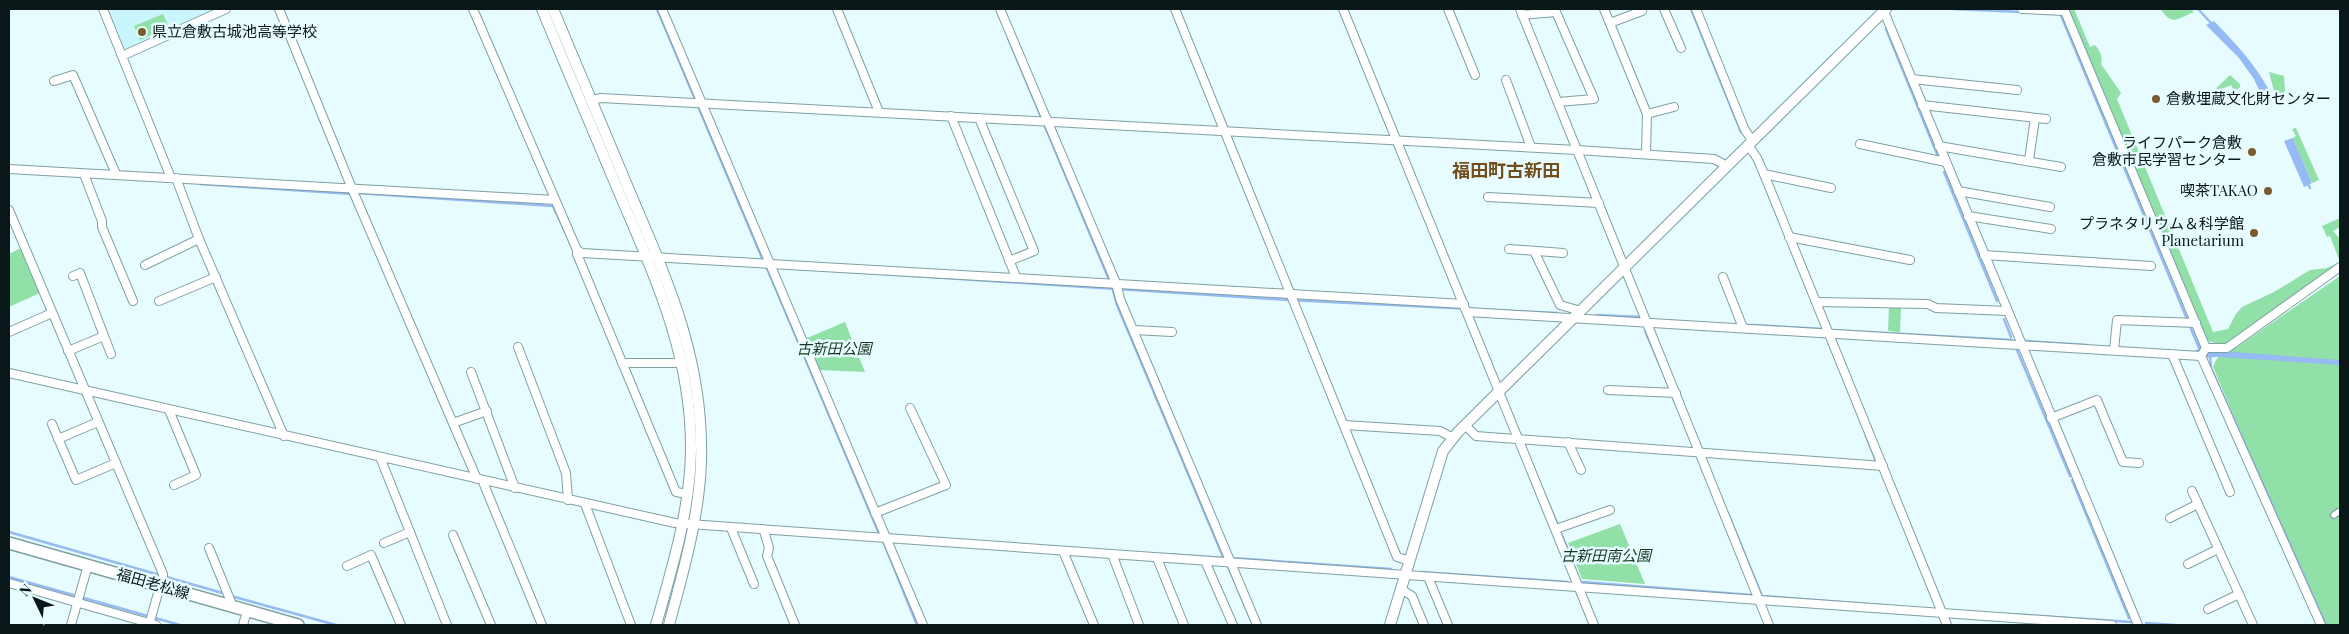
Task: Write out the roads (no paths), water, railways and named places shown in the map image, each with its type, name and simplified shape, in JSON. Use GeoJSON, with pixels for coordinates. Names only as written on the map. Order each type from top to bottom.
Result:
{"type":"FeatureCollection","features":[{"type":"Feature","properties":{"kind":"main road","name":"福田老松線"},"geometry":{"type":"LineString","coordinates":[[9,543],[88,565],[162,581],[230,599],[247,611],[298,625]]}},
{"type":"Feature","properties":{"kind":"street"},"geometry":{"type":"LineString","coordinates":[[102,9],[283,433]]}},
{"type":"Feature","properties":{"kind":"street"},"geometry":{"type":"LineString","coordinates":[[122,56],[226,9]]}},
{"type":"Feature","properties":{"kind":"street"},"geometry":{"type":"LineString","coordinates":[[279,9],[354,192],[542,625]]}},
{"type":"Feature","properties":{"kind":"street"},"geometry":{"type":"LineString","coordinates":[[473,9],[577,252],[676,492],[688,494]]}},
{"type":"Feature","properties":{"kind":"street"},"geometry":{"type":"LineString","coordinates":[[542,9],[646,256],[670,317],[682,361],[690,420],[689,524],[656,625]]}},
{"type":"Feature","properties":{"kind":"street"},"geometry":{"type":"LineString","coordinates":[[553,9],[657,256],[682,322],[696,383],[701,463],[669,625]]}},
{"type":"Feature","properties":{"kind":"street"},"geometry":{"type":"LineString","coordinates":[[662,9],[699,103],[772,266],[923,625]]}},
{"type":"Feature","properties":{"kind":"street"},"geometry":{"type":"LineString","coordinates":[[838,9],[879,112]]}},
{"type":"Feature","properties":{"kind":"street"},"geometry":{"type":"LineString","coordinates":[[1000,9],[1045,122],[1134,330],[1228,561],[1257,625]]}},
{"type":"Feature","properties":{"kind":"street"},"geometry":{"type":"LineString","coordinates":[[1174,9],[1397,556],[1410,561]]}},
{"type":"Feature","properties":{"kind":"street"},"geometry":{"type":"LineString","coordinates":[[1342,9],[1500,391],[1594,625]]}},
{"type":"Feature","properties":{"kind":"street"},"geometry":{"type":"LineString","coordinates":[[1448,9],[1475,75]]}},
{"type":"Feature","properties":{"kind":"street"},"geometry":{"type":"LineString","coordinates":[[1604,9],[1647,114],[1646,154]]}},
{"type":"Feature","properties":{"kind":"street"},"geometry":{"type":"LineString","coordinates":[[1664,9],[1681,48]]}},
{"type":"Feature","properties":{"kind":"street"},"geometry":{"type":"LineString","coordinates":[[1696,9],[1947,625]]}},
{"type":"Feature","properties":{"kind":"street"},"geometry":{"type":"LineString","coordinates":[[2022,9],[2065,10],[2206,348]]}},
{"type":"Feature","properties":{"kind":"street"},"geometry":{"type":"LineString","coordinates":[[1390,625],[1444,451],[1453,438],[1884,10],[2020,344],[2138,625]]}},
{"type":"Feature","properties":{"kind":"street"},"geometry":{"type":"LineString","coordinates":[[1610,22],[1642,11]]}},
{"type":"Feature","properties":{"kind":"street"},"geometry":{"type":"LineString","coordinates":[[1558,102],[1594,99],[1556,12],[1521,12],[1558,102],[1578,150],[1596,203],[1648,323],[1769,625]]}},
{"type":"Feature","properties":{"kind":"street"},"geometry":{"type":"LineString","coordinates":[[54,82],[73,75],[116,174]]}},
{"type":"Feature","properties":{"kind":"street"},"geometry":{"type":"LineString","coordinates":[[1912,79],[2016,90]]}},
{"type":"Feature","properties":{"kind":"street"},"geometry":{"type":"LineString","coordinates":[[1506,80],[1531,147]]}},
{"type":"Feature","properties":{"kind":"street"},"geometry":{"type":"LineString","coordinates":[[591,100],[601,98],[1531,147],[1714,158],[1727,166]]}},
{"type":"Feature","properties":{"kind":"street"},"geometry":{"type":"LineString","coordinates":[[1922,105],[2046,119]]}},
{"type":"Feature","properties":{"kind":"street"},"geometry":{"type":"LineString","coordinates":[[1647,114],[1674,107]]}},
{"type":"Feature","properties":{"kind":"street"},"geometry":{"type":"LineString","coordinates":[[951,116],[1016,277]]}},
{"type":"Feature","properties":{"kind":"street"},"geometry":{"type":"LineString","coordinates":[[979,118],[1034,251],[1010,261]]}},
{"type":"Feature","properties":{"kind":"street"},"geometry":{"type":"LineString","coordinates":[[2029,160],[2035,118]]}},
{"type":"Feature","properties":{"kind":"street"},"geometry":{"type":"LineString","coordinates":[[1860,144],[1946,162]]}},
{"type":"Feature","properties":{"kind":"street"},"geometry":{"type":"LineString","coordinates":[[1939,146],[2061,166]]}},
{"type":"Feature","properties":{"kind":"street"},"geometry":{"type":"LineString","coordinates":[[9,169],[84,176],[116,174],[175,180],[354,192],[555,200]]}},
{"type":"Feature","properties":{"kind":"street"},"geometry":{"type":"LineString","coordinates":[[1764,174],[1831,188]]}},
{"type":"Feature","properties":{"kind":"street"},"geometry":{"type":"LineString","coordinates":[[84,176],[102,221],[102,227],[133,301]]}},
{"type":"Feature","properties":{"kind":"street"},"geometry":{"type":"LineString","coordinates":[[1958,191],[2050,207]]}},
{"type":"Feature","properties":{"kind":"street"},"geometry":{"type":"LineString","coordinates":[[1488,197],[1596,203]]}},
{"type":"Feature","properties":{"kind":"street"},"geometry":{"type":"LineString","coordinates":[[9,210],[116,463],[162,581],[151,622],[79,599],[9,583]]}},
{"type":"Feature","properties":{"kind":"street"},"geometry":{"type":"LineString","coordinates":[[1968,216],[2052,228]]}},
{"type":"Feature","properties":{"kind":"street"},"geometry":{"type":"LineString","coordinates":[[1789,236],[1910,260]]}},
{"type":"Feature","properties":{"kind":"street"},"geometry":{"type":"LineString","coordinates":[[145,265],[199,239]]}},
{"type":"Feature","properties":{"kind":"street"},"geometry":{"type":"LineString","coordinates":[[1509,249],[1563,253]]}},
{"type":"Feature","properties":{"kind":"street"},"geometry":{"type":"LineString","coordinates":[[1534,251],[1560,305],[1578,314]]}},
{"type":"Feature","properties":{"kind":"street"},"geometry":{"type":"LineString","coordinates":[[577,252],[657,256],[772,266],[1016,277],[1292,298],[1578,314],[1648,323],[2201,356]]}},
{"type":"Feature","properties":{"kind":"street"},"geometry":{"type":"LineString","coordinates":[[1984,255],[2151,266]]}},
{"type":"Feature","properties":{"kind":"street"},"geometry":{"type":"LineString","coordinates":[[2206,348],[2227,348],[2340,268]]}},
{"type":"Feature","properties":{"kind":"street"},"geometry":{"type":"LineString","coordinates":[[73,276],[80,273],[111,354]]}},
{"type":"Feature","properties":{"kind":"street"},"geometry":{"type":"LineString","coordinates":[[1723,277],[1743,328]]}},
{"type":"Feature","properties":{"kind":"street"},"geometry":{"type":"LineString","coordinates":[[160,300],[216,278]]}},
{"type":"Feature","properties":{"kind":"street"},"geometry":{"type":"LineString","coordinates":[[1816,302],[1928,304],[1936,308],[2007,311]]}},
{"type":"Feature","properties":{"kind":"street"},"geometry":{"type":"LineString","coordinates":[[9,332],[52,313]]}},
{"type":"Feature","properties":{"kind":"street"},"geometry":{"type":"LineString","coordinates":[[2114,350],[2117,320],[2196,324]]}},
{"type":"Feature","properties":{"kind":"street"},"geometry":{"type":"LineString","coordinates":[[1134,330],[1172,332]]}},
{"type":"Feature","properties":{"kind":"street"},"geometry":{"type":"LineString","coordinates":[[68,351],[104,336]]}},
{"type":"Feature","properties":{"kind":"street"},"geometry":{"type":"LineString","coordinates":[[518,347],[566,473],[568,497]]}},
{"type":"Feature","properties":{"kind":"street"},"geometry":{"type":"LineString","coordinates":[[2201,356],[2206,348]]}},
{"type":"Feature","properties":{"kind":"street"},"geometry":{"type":"LineString","coordinates":[[2172,354],[2230,492]]}},
{"type":"Feature","properties":{"kind":"street"},"geometry":{"type":"LineString","coordinates":[[2201,356],[2321,625]]}},
{"type":"Feature","properties":{"kind":"street"},"geometry":{"type":"LineString","coordinates":[[622,363],[674,363],[682,361]]}},
{"type":"Feature","properties":{"kind":"street"},"geometry":{"type":"LineString","coordinates":[[471,372],[515,485]]}},
{"type":"Feature","properties":{"kind":"street"},"geometry":{"type":"LineString","coordinates":[[9,374],[83,388],[169,410],[283,433],[380,457],[515,485],[568,497],[585,504],[689,524],[764,531],[885,536],[1205,562],[1228,561],[1428,577],[1579,586],[2112,625]]}},
{"type":"Feature","properties":{"kind":"street"},"geometry":{"type":"LineString","coordinates":[[1608,390],[1676,393]]}},
{"type":"Feature","properties":{"kind":"street"},"geometry":{"type":"LineString","coordinates":[[2051,418],[2097,400],[2123,462],[2139,463]]}},
{"type":"Feature","properties":{"kind":"street"},"geometry":{"type":"LineString","coordinates":[[876,513],[946,485],[910,408]]}},
{"type":"Feature","properties":{"kind":"street"},"geometry":{"type":"LineString","coordinates":[[169,410],[196,475],[174,484]]}},
{"type":"Feature","properties":{"kind":"street"},"geometry":{"type":"LineString","coordinates":[[453,423],[487,411]]}},
{"type":"Feature","properties":{"kind":"street"},"geometry":{"type":"LineString","coordinates":[[58,439],[98,422]]}},
{"type":"Feature","properties":{"kind":"street"},"geometry":{"type":"LineString","coordinates":[[52,424],[76,480],[116,463]]}},
{"type":"Feature","properties":{"kind":"street"},"geometry":{"type":"LineString","coordinates":[[1344,425],[1440,431],[1453,438]]}},
{"type":"Feature","properties":{"kind":"street"},"geometry":{"type":"LineString","coordinates":[[1464,425],[1476,436],[1882,466]]}},
{"type":"Feature","properties":{"kind":"street"},"geometry":{"type":"LineString","coordinates":[[1568,442],[1581,470]]}},
{"type":"Feature","properties":{"kind":"street"},"geometry":{"type":"LineString","coordinates":[[380,457],[447,625]]}},
{"type":"Feature","properties":{"kind":"street"},"geometry":{"type":"LineString","coordinates":[[2192,491],[2253,625]]}},
{"type":"Feature","properties":{"kind":"street"},"geometry":{"type":"LineString","coordinates":[[585,504],[631,625]]}},
{"type":"Feature","properties":{"kind":"street"},"geometry":{"type":"LineString","coordinates":[[2170,518],[2198,504]]}},
{"type":"Feature","properties":{"kind":"street"},"geometry":{"type":"LineString","coordinates":[[1556,529],[1610,510]]}},
{"type":"Feature","properties":{"kind":"street"},"geometry":{"type":"LineString","coordinates":[[2334,515],[2340,511]]}},
{"type":"Feature","properties":{"kind":"street"},"geometry":{"type":"LineString","coordinates":[[731,528],[754,584]]}},
{"type":"Feature","properties":{"kind":"street"},"geometry":{"type":"LineString","coordinates":[[764,531],[769,548],[767,556],[795,625]]}},
{"type":"Feature","properties":{"kind":"street"},"geometry":{"type":"LineString","coordinates":[[384,543],[410,532]]}},
{"type":"Feature","properties":{"kind":"street"},"geometry":{"type":"LineString","coordinates":[[453,535],[491,625]]}},
{"type":"Feature","properties":{"kind":"street"},"geometry":{"type":"LineString","coordinates":[[209,548],[230,599]]}},
{"type":"Feature","properties":{"kind":"street"},"geometry":{"type":"LineString","coordinates":[[2188,564],[2218,549]]}},
{"type":"Feature","properties":{"kind":"street"},"geometry":{"type":"LineString","coordinates":[[1063,551],[1094,625]]}},
{"type":"Feature","properties":{"kind":"street"},"geometry":{"type":"LineString","coordinates":[[1112,554],[1139,625]]}},
{"type":"Feature","properties":{"kind":"street"},"geometry":{"type":"LineString","coordinates":[[347,566],[371,555],[401,625]]}},
{"type":"Feature","properties":{"kind":"street"},"geometry":{"type":"LineString","coordinates":[[1157,558],[1184,625]]}},
{"type":"Feature","properties":{"kind":"street"},"geometry":{"type":"LineString","coordinates":[[1205,562],[1233,625]]}},
{"type":"Feature","properties":{"kind":"street"},"geometry":{"type":"LineString","coordinates":[[71,625],[88,565]]}},
{"type":"Feature","properties":{"kind":"street"},"geometry":{"type":"LineString","coordinates":[[1428,577],[1448,625]]}},
{"type":"Feature","properties":{"kind":"street"},"geometry":{"type":"LineString","coordinates":[[1401,589],[1412,596],[1424,625]]}},
{"type":"Feature","properties":{"kind":"street"},"geometry":{"type":"LineString","coordinates":[[2208,609],[2239,594]]}},
{"type":"Feature","properties":{"kind":"street"},"geometry":{"type":"LineString","coordinates":[[243,625],[247,611]]}},
{"type":"Feature","properties":{"kind":"water"},"geometry":{"type":"Polygon","coordinates":[[[2214,21],[2254,67],[2273,98],[2265,103],[2254,79],[2239,58],[2206,25],[2214,21]]]}},
{"type":"Feature","properties":{"kind":"water"},"geometry":{"type":"Polygon","coordinates":[[[2293,138],[2312,183],[2304,187],[2284,141],[2293,138]]]}},
{"type":"Feature","properties":{"kind":"water"},"geometry":{"type":"Polygon","coordinates":[[[2208,350],[2340,360],[2340,365],[2217,357],[2204,358],[2208,350]]]}},
{"type":"Feature","properties":{"kind":"waterway"},"geometry":{"type":"LineString","coordinates":[[657,9],[762,258]]}},
{"type":"Feature","properties":{"kind":"waterway"},"geometry":{"type":"LineString","coordinates":[[1691,9],[1741,132]]}},
{"type":"Feature","properties":{"kind":"waterway"},"geometry":{"type":"LineString","coordinates":[[1953,9],[2022,12]]}},
{"type":"Feature","properties":{"kind":"waterway"},"geometry":{"type":"LineString","coordinates":[[2198,9],[2212,24]]}},
{"type":"Feature","properties":{"kind":"waterway"},"geometry":{"type":"LineString","coordinates":[[2060,13],[2187,319]]}},
{"type":"Feature","properties":{"kind":"waterway"},"geometry":{"type":"LineString","coordinates":[[1886,29],[1937,154]]}},
{"type":"Feature","properties":{"kind":"waterway"},"geometry":{"type":"LineString","coordinates":[[1527,36],[1537,60]]}},
{"type":"Feature","properties":{"kind":"waterway"},"geometry":{"type":"LineString","coordinates":[[1008,38],[1110,282]]}},
{"type":"Feature","properties":{"kind":"waterway"},"geometry":{"type":"LineString","coordinates":[[1944,172],[1997,301]]}},
{"type":"Feature","properties":{"kind":"waterway"},"geometry":{"type":"LineString","coordinates":[[2307,182],[2310,188]]}},
{"type":"Feature","properties":{"kind":"waterway"},"geometry":{"type":"LineString","coordinates":[[200,184],[352,194]]}},
{"type":"Feature","properties":{"kind":"waterway"},"geometry":{"type":"LineString","coordinates":[[357,193],[553,206],[573,249]]}},
{"type":"Feature","properties":{"kind":"waterway"},"geometry":{"type":"LineString","coordinates":[[766,266],[880,536]]}},
{"type":"Feature","properties":{"kind":"waterway"},"geometry":{"type":"LineString","coordinates":[[820,270],[1288,300],[1557,313]]}},
{"type":"Feature","properties":{"kind":"waterway"},"geometry":{"type":"LineString","coordinates":[[1112,287],[1117,305],[1224,559]]}},
{"type":"Feature","properties":{"kind":"waterway"},"geometry":{"type":"LineString","coordinates":[[1597,315],[1641,317]]}},
{"type":"Feature","properties":{"kind":"waterway"},"geometry":{"type":"LineString","coordinates":[[2004,319],[2011,337]]}},
{"type":"Feature","properties":{"kind":"waterway"},"geometry":{"type":"LineString","coordinates":[[1752,325],[1823,329]]}},
{"type":"Feature","properties":{"kind":"waterway"},"geometry":{"type":"LineString","coordinates":[[2191,329],[2200,350],[2195,352]]}},
{"type":"Feature","properties":{"kind":"waterway"},"geometry":{"type":"LineString","coordinates":[[1831,330],[2012,340]]}},
{"type":"Feature","properties":{"kind":"waterway"},"geometry":{"type":"LineString","coordinates":[[1645,331],[1668,384]]}},
{"type":"Feature","properties":{"kind":"waterway"},"geometry":{"type":"LineString","coordinates":[[2026,341],[2087,345]]}},
{"type":"Feature","properties":{"kind":"waterway"},"geometry":{"type":"LineString","coordinates":[[2017,350],[2070,476]]}},
{"type":"Feature","properties":{"kind":"waterway"},"geometry":{"type":"LineString","coordinates":[[2210,356],[2211,368],[2326,625]]}},
{"type":"Feature","properties":{"kind":"waterway"},"geometry":{"type":"LineString","coordinates":[[1672,395],[1676,405]]}},
{"type":"Feature","properties":{"kind":"waterway"},"geometry":{"type":"LineString","coordinates":[[1866,436],[1876,461]]}},
{"type":"Feature","properties":{"kind":"waterway"},"geometry":{"type":"LineString","coordinates":[[1538,479],[1557,523]]}},
{"type":"Feature","properties":{"kind":"waterway"},"geometry":{"type":"LineString","coordinates":[[2072,480],[2129,618]]}},
{"type":"Feature","properties":{"kind":"waterway"},"geometry":{"type":"LineString","coordinates":[[1728,513],[1761,594]]}},
{"type":"Feature","properties":{"kind":"waterway"},"geometry":{"type":"LineString","coordinates":[[1560,531],[1572,559]]}},
{"type":"Feature","properties":{"kind":"waterway"},"geometry":{"type":"LineString","coordinates":[[9,532],[226,594]]}},
{"type":"Feature","properties":{"kind":"waterway"},"geometry":{"type":"LineString","coordinates":[[883,541],[917,625]]}},
{"type":"Feature","properties":{"kind":"waterway"},"geometry":{"type":"LineString","coordinates":[[1164,554],[1226,558]]}},
{"type":"Feature","properties":{"kind":"waterway"},"geometry":{"type":"LineString","coordinates":[[1231,558],[1391,569]]}},
{"type":"Feature","properties":{"kind":"waterway"},"geometry":{"type":"LineString","coordinates":[[1227,564],[1253,625]]}},
{"type":"Feature","properties":{"kind":"waterway"},"geometry":{"type":"LineString","coordinates":[[1421,572],[1567,582]]}},
{"type":"Feature","properties":{"kind":"waterway"},"geometry":{"type":"LineString","coordinates":[[9,577],[180,625]]}},
{"type":"Feature","properties":{"kind":"waterway"},"geometry":{"type":"LineString","coordinates":[[1583,582],[1751,595]]}},
{"type":"Feature","properties":{"kind":"waterway"},"geometry":{"type":"LineString","coordinates":[[231,596],[336,625]]}},
{"type":"Feature","properties":{"kind":"waterway"},"geometry":{"type":"LineString","coordinates":[[1762,596],[1882,605]]}},
{"type":"Feature","properties":{"kind":"waterway"},"geometry":{"type":"LineString","coordinates":[[2010,614],[2131,622]]}},
{"type":"Feature","properties":{"kind":"waterway"},"geometry":{"type":"LineString","coordinates":[[2146,623],[2175,625]]}},
{"type":"Feature","properties":{"kind":"place","name":"県立倉敷古城池高等学校"},"geometry":{"type":"Point","coordinates":[142,32]}},
{"type":"Feature","properties":{"kind":"place","name":"倉敷埋蔵文化財センター"},"geometry":{"type":"Point","coordinates":[2156,99]}},
{"type":"Feature","properties":{"kind":"place","name":"ライフパーク倉敷 倉敷市民学習センター"},"geometry":{"type":"Point","coordinates":[2252,152]}},
{"type":"Feature","properties":{"kind":"place","name":"喫茶TAKAO"},"geometry":{"type":"Point","coordinates":[2268,191]}},
{"type":"Feature","properties":{"kind":"place","name":"プラネタリウム＆科学館 Planetarium"},"geometry":{"type":"Point","coordinates":[2254,233]}},
{"type":"Feature","properties":{"kind":"district","name":"福田町古新田"},"geometry":{"type":"Point","coordinates":[1506,171]}},
{"type":"Feature","properties":{"kind":"park label","name":"古新田公園"},"geometry":{"type":"Point","coordinates":[834,349]}},
{"type":"Feature","properties":{"kind":"park label","name":"古新田南公園"},"geometry":{"type":"Point","coordinates":[1606,556]}}]}
